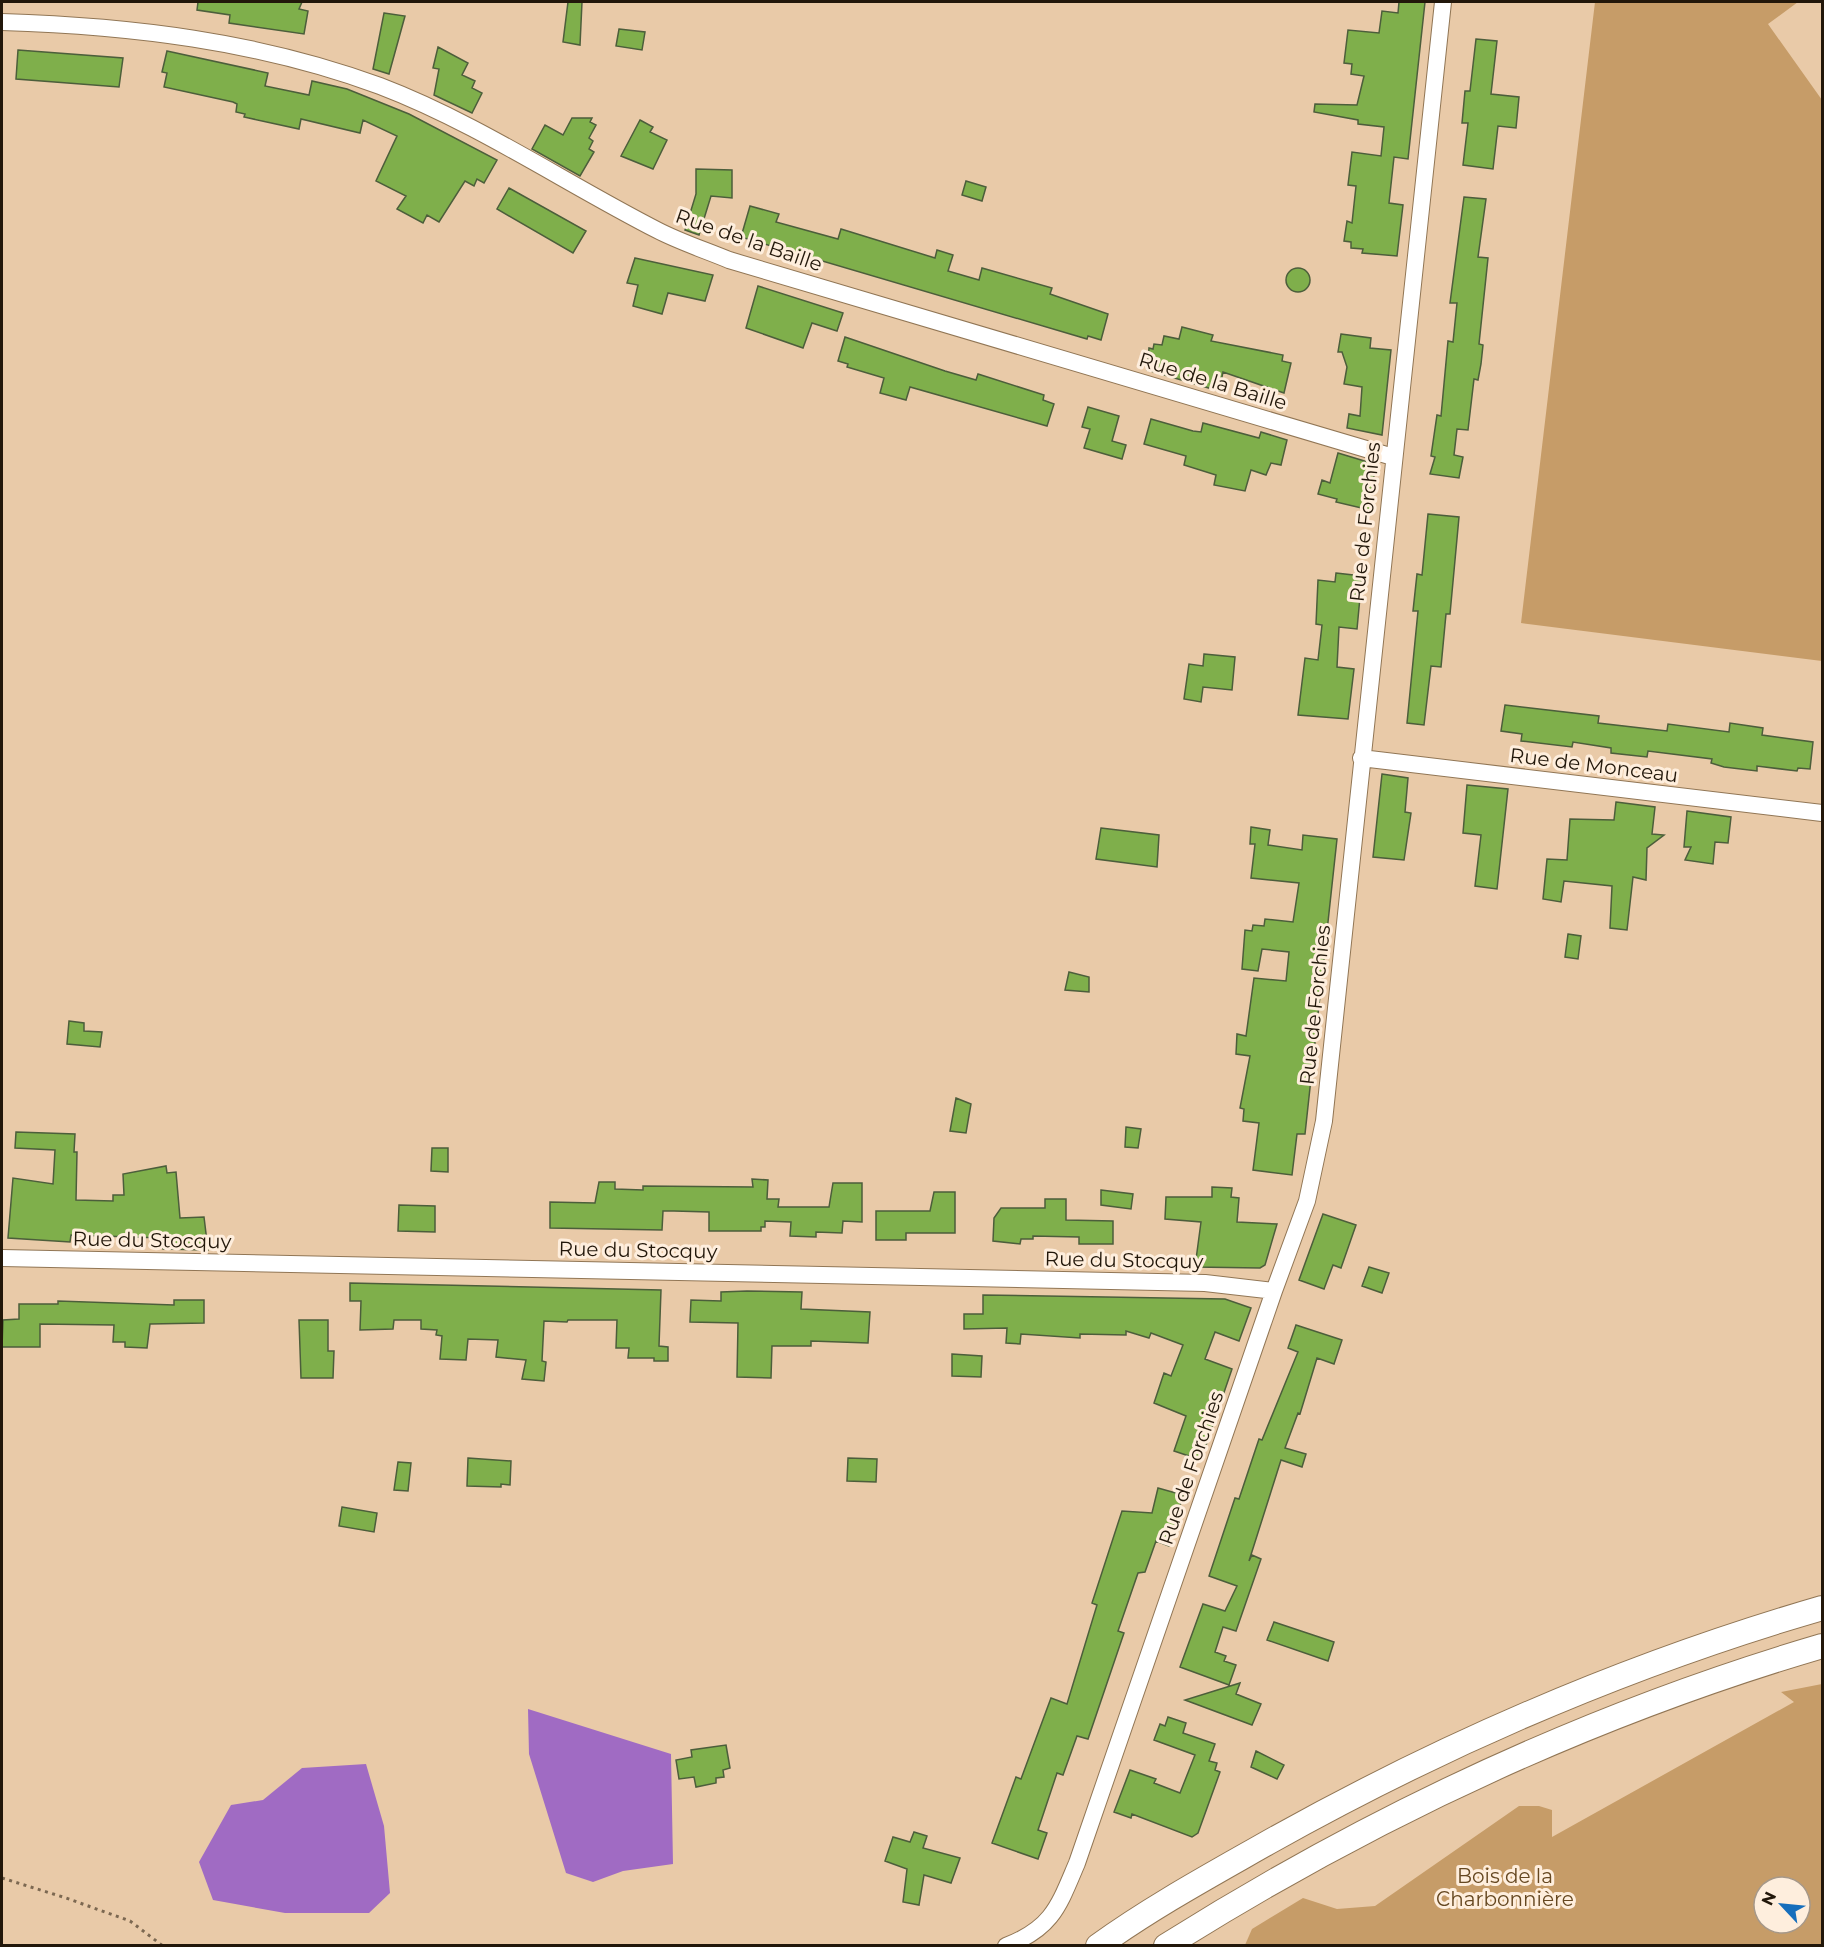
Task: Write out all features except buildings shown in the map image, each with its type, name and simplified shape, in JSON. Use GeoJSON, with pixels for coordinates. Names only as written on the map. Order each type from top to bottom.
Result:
{"type":"FeatureCollection","features":[{"type":"Feature","properties":{"kind":"main road"},"geometry":{"type":"LineString","coordinates":[[1098,1946],[1207,1877],[1296,1827],[1468,1740],[1556,1701],[1653,1664],[1746,1630],[1822,1608]]}},
{"type":"Feature","properties":{"kind":"main road"},"geometry":{"type":"LineString","coordinates":[[1166,1946],[1315,1858],[1400,1812],[1490,1771],[1668,1697],[1822,1646]]}},
{"type":"Feature","properties":{"kind":"street","name":"Rue de Forchies"},"geometry":{"type":"LineString","coordinates":[[1006,1946],[1025,1938],[1056,1912],[1077,1863],[1307,1201],[1324,1121],[1443,2]]}},
{"type":"Feature","properties":{"kind":"street","name":"Rue de la Baille"},"geometry":{"type":"LineString","coordinates":[[2,22],[184,35],[298,59],[381,87],[453,120],[660,232],[729,260],[1393,457]]}},
{"type":"Feature","properties":{"kind":"street","name":"Rue de Monceau"},"geometry":{"type":"LineString","coordinates":[[1361,758],[1822,813]]}},
{"type":"Feature","properties":{"kind":"street","name":"Rue du Stocquy"},"geometry":{"type":"LineString","coordinates":[[2,1258],[1205,1282],[1274,1291]]}},
{"type":"Feature","properties":{"kind":"path"},"geometry":{"type":"LineString","coordinates":[[2,1878],[130,1921],[163,1946]]}},
{"type":"Feature","properties":{"kind":"green space"},"geometry":{"type":"Polygon","coordinates":[[[1595,2],[1798,2],[1768,24],[1822,100],[1822,661],[1521,623],[1595,2]]]}},
{"type":"Feature","properties":{"kind":"green space","name":"Bois de la Charbonnière"},"geometry":{"type":"Polygon","coordinates":[[[1822,1684],[1822,1945],[1245,1945],[1252,1929],[1303,1898],[1337,1909],[1375,1906],[1519,1806],[1539,1806],[1552,1810],[1552,1837],[1794,1702],[1781,1692],[1822,1684]]]}},
{"type":"Feature","properties":{"kind":"shaded area"},"geometry":{"type":"Polygon","coordinates":[[[528,1709],[671,1754],[673,1864],[623,1871],[593,1882],[566,1873],[529,1754],[528,1709]]]}},
{"type":"Feature","properties":{"kind":"shaded area"},"geometry":{"type":"Polygon","coordinates":[[[366,1764],[384,1826],[390,1893],[369,1913],[285,1913],[213,1900],[199,1862],[231,1805],[263,1800],[302,1768],[366,1764]]]}}]}
